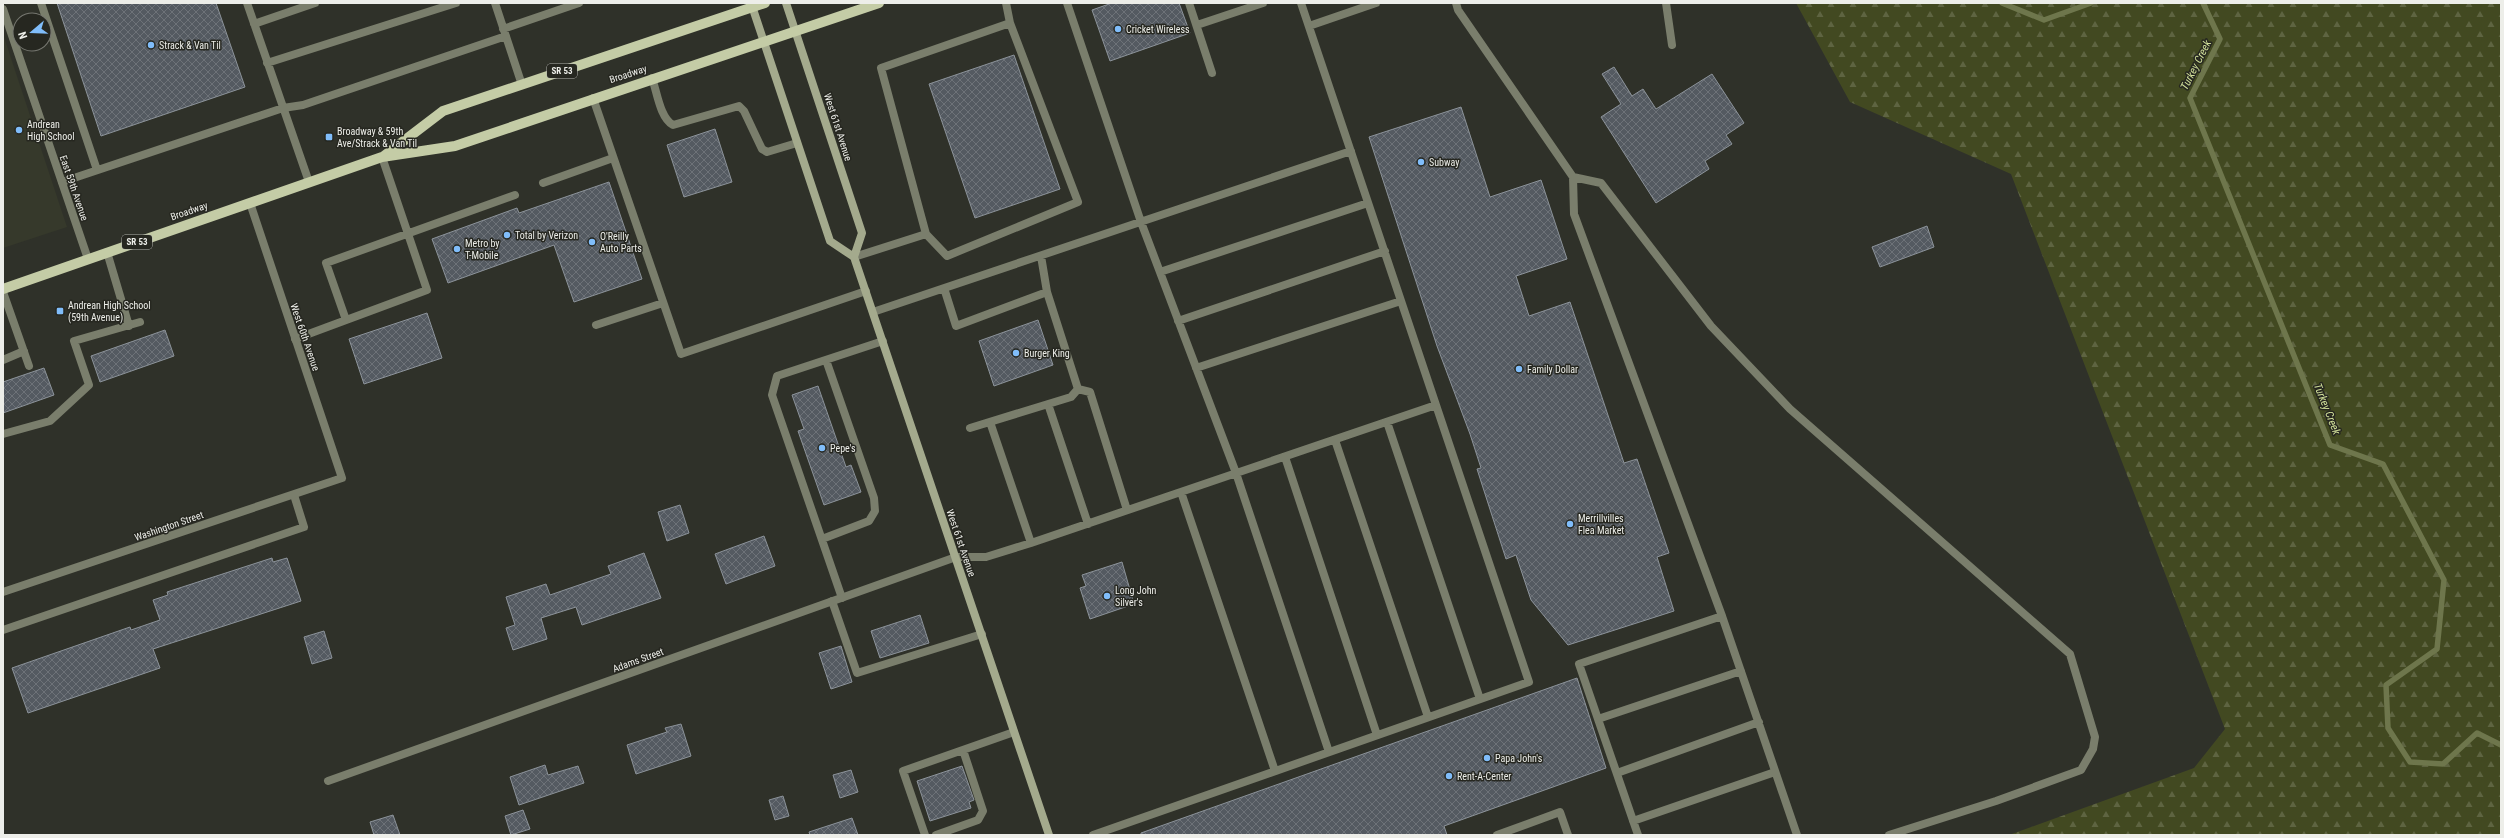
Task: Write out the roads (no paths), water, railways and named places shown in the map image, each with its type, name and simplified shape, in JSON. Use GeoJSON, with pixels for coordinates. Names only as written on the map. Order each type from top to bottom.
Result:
{"type":"FeatureCollection","features":[{"type":"Feature","properties":{"kind":"main road","name":"Broadway"},"geometry":{"type":"LineString","coordinates":[[382,157],[444,111],[752,5],[765,3]]}},
{"type":"Feature","properties":{"kind":"main road","name":"West 61st Avenue"},"geometry":{"type":"LineString","coordinates":[[786,3],[862,233],[854,257],[1049,835]]}},
{"type":"Feature","properties":{"kind":"main road","name":"Broadway"},"geometry":{"type":"LineString","coordinates":[[3,289],[382,157],[455,146],[652,78],[879,3]]}},
{"type":"Feature","properties":{"kind":"main road"},"geometry":{"type":"LineString","coordinates":[[752,5],[830,241],[854,257]]}},
{"type":"Feature","properties":{"kind":"street"},"geometry":{"type":"LineString","coordinates":[[41,3],[97,170]]}},
{"type":"Feature","properties":{"kind":"street"},"geometry":{"type":"LineString","coordinates":[[246,3],[309,182]]}},
{"type":"Feature","properties":{"kind":"street"},"geometry":{"type":"LineString","coordinates":[[254,24],[315,3]]}},
{"type":"Feature","properties":{"kind":"street"},"geometry":{"type":"LineString","coordinates":[[267,63],[456,3]]}},
{"type":"Feature","properties":{"kind":"street"},"geometry":{"type":"LineString","coordinates":[[495,3],[522,85]]}},
{"type":"Feature","properties":{"kind":"street"},"geometry":{"type":"LineString","coordinates":[[62,182],[283,108],[303,105],[504,32],[579,3]]}},
{"type":"Feature","properties":{"kind":"street"},"geometry":{"type":"LineString","coordinates":[[1006,3],[1010,23],[1078,202],[947,256],[926,234],[881,68],[1010,23]]}},
{"type":"Feature","properties":{"kind":"street"},"geometry":{"type":"LineString","coordinates":[[1068,3],[1141,222],[1236,473],[1329,752]]}},
{"type":"Feature","properties":{"kind":"street"},"geometry":{"type":"LineString","coordinates":[[1189,3],[1212,73]]}},
{"type":"Feature","properties":{"kind":"street"},"geometry":{"type":"LineString","coordinates":[[1196,25],[1263,3]]}},
{"type":"Feature","properties":{"kind":"street"},"geometry":{"type":"LineString","coordinates":[[1093,835],[1530,682],[1301,3]]}},
{"type":"Feature","properties":{"kind":"street"},"geometry":{"type":"LineString","coordinates":[[1309,26],[1376,3]]}},
{"type":"Feature","properties":{"kind":"street"},"geometry":{"type":"LineString","coordinates":[[1456,3],[1458,10],[1573,177],[1574,214],[1722,616],[1797,835]]}},
{"type":"Feature","properties":{"kind":"street"},"geometry":{"type":"LineString","coordinates":[[1666,3],[1672,45]]}},
{"type":"Feature","properties":{"kind":"street","name":"East 59th Avenue"},"geometry":{"type":"LineString","coordinates":[[3,9],[88,259]]}},
{"type":"Feature","properties":{"kind":"street"},"geometry":{"type":"LineString","coordinates":[[652,78],[667,122],[673,125],[738,106],[744,111],[762,149],[767,152],[797,143]]}},
{"type":"Feature","properties":{"kind":"street"},"geometry":{"type":"LineString","coordinates":[[593,98],[681,354],[866,291]]}},
{"type":"Feature","properties":{"kind":"street"},"geometry":{"type":"LineString","coordinates":[[873,312],[1351,151]]}},
{"type":"Feature","properties":{"kind":"street"},"geometry":{"type":"LineString","coordinates":[[295,339],[427,290],[382,157]]}},
{"type":"Feature","properties":{"kind":"street"},"geometry":{"type":"LineString","coordinates":[[542,183],[613,158]]}},
{"type":"Feature","properties":{"kind":"street"},"geometry":{"type":"LineString","coordinates":[[1573,177],[1601,183],[1710,326],[1790,409],[2070,654],[2095,737],[2093,749],[2081,770],[1996,801],[1889,835]]}},
{"type":"Feature","properties":{"kind":"street"},"geometry":{"type":"LineString","coordinates":[[346,320],[326,263],[515,195]]}},
{"type":"Feature","properties":{"kind":"street"},"geometry":{"type":"LineString","coordinates":[[1160,272],[1368,202]]}},
{"type":"Feature","properties":{"kind":"street","name":"West 60th Avenue"},"geometry":{"type":"LineString","coordinates":[[250,203],[342,478]]}},
{"type":"Feature","properties":{"kind":"street"},"geometry":{"type":"LineString","coordinates":[[854,257],[926,234]]}},
{"type":"Feature","properties":{"kind":"street"},"geometry":{"type":"LineString","coordinates":[[1178,321],[1385,251]]}},
{"type":"Feature","properties":{"kind":"street"},"geometry":{"type":"LineString","coordinates":[[107,252],[128,326]]}},
{"type":"Feature","properties":{"kind":"street"},"geometry":{"type":"LineString","coordinates":[[1041,256],[1047,292],[1078,389]]}},
{"type":"Feature","properties":{"kind":"street"},"geometry":{"type":"LineString","coordinates":[[944,288],[956,326],[1047,292]]}},
{"type":"Feature","properties":{"kind":"street"},"geometry":{"type":"LineString","coordinates":[[3,292],[29,366]]}},
{"type":"Feature","properties":{"kind":"street"},"geometry":{"type":"LineString","coordinates":[[1196,368],[1401,301]]}},
{"type":"Feature","properties":{"kind":"street"},"geometry":{"type":"LineString","coordinates":[[596,325],[663,303]]}},
{"type":"Feature","properties":{"kind":"street"},"geometry":{"type":"LineString","coordinates":[[3,434],[50,421],[89,385],[74,341],[140,322]]}},
{"type":"Feature","properties":{"kind":"street"},"geometry":{"type":"LineString","coordinates":[[842,598],[772,395],[777,376],[882,341]]}},
{"type":"Feature","properties":{"kind":"street"},"geometry":{"type":"LineString","coordinates":[[3,360],[24,351]]}},
{"type":"Feature","properties":{"kind":"street"},"geometry":{"type":"LineString","coordinates":[[822,539],[869,521],[875,511],[874,498],[826,360]]}},
{"type":"Feature","properties":{"kind":"street"},"geometry":{"type":"LineString","coordinates":[[970,428],[1071,397],[1078,389]]}},
{"type":"Feature","properties":{"kind":"street"},"geometry":{"type":"LineString","coordinates":[[1078,389],[1090,392],[1127,510]]}},
{"type":"Feature","properties":{"kind":"street"},"geometry":{"type":"LineString","coordinates":[[1048,404],[1088,524]]}},
{"type":"Feature","properties":{"kind":"street","name":"Adams Street"},"geometry":{"type":"LineString","coordinates":[[328,781],[956,557],[986,557],[1031,543],[1436,405]]}},
{"type":"Feature","properties":{"kind":"street"},"geometry":{"type":"LineString","coordinates":[[990,422],[1031,543]]}},
{"type":"Feature","properties":{"kind":"street"},"geometry":{"type":"LineString","coordinates":[[1387,422],[1480,699]]}},
{"type":"Feature","properties":{"kind":"street"},"geometry":{"type":"LineString","coordinates":[[1335,440],[1428,717]]}},
{"type":"Feature","properties":{"kind":"street"},"geometry":{"type":"LineString","coordinates":[[1285,456],[1377,735]]}},
{"type":"Feature","properties":{"kind":"street","name":"Washington Street"},"geometry":{"type":"LineString","coordinates":[[3,592],[342,478]]}},
{"type":"Feature","properties":{"kind":"street"},"geometry":{"type":"LineString","coordinates":[[1181,492],[1275,771]]}},
{"type":"Feature","properties":{"kind":"street"},"geometry":{"type":"LineString","coordinates":[[3,630],[304,527],[294,495]]}},
{"type":"Feature","properties":{"kind":"street"},"geometry":{"type":"LineString","coordinates":[[832,601],[857,673],[982,634]]}},
{"type":"Feature","properties":{"kind":"street"},"geometry":{"type":"LineString","coordinates":[[1638,835],[1579,664],[1722,616]]}},
{"type":"Feature","properties":{"kind":"street"},"geometry":{"type":"LineString","coordinates":[[1598,720],[1741,671]]}},
{"type":"Feature","properties":{"kind":"street"},"geometry":{"type":"LineString","coordinates":[[1617,773],[1758,722]]}},
{"type":"Feature","properties":{"kind":"street"},"geometry":{"type":"LineString","coordinates":[[925,835],[903,771],[1014,732]]}},
{"type":"Feature","properties":{"kind":"street"},"geometry":{"type":"LineString","coordinates":[[936,835],[978,820],[984,811],[963,750]]}},
{"type":"Feature","properties":{"kind":"street"},"geometry":{"type":"LineString","coordinates":[[1633,821],[1776,772]]}},
{"type":"Feature","properties":{"kind":"street"},"geometry":{"type":"LineString","coordinates":[[1497,835],[1560,812],[1568,835]]}},
{"type":"Feature","properties":{"kind":"waterway","name":"Turkey Creek"},"geometry":{"type":"LineString","coordinates":[[2002,3],[2044,20],[2091,3]]}},
{"type":"Feature","properties":{"kind":"waterway","name":"Turkey Creek"},"geometry":{"type":"LineString","coordinates":[[2203,3],[2220,39],[2190,98],[2330,445],[2383,464],[2444,580],[2437,649],[2386,685],[2388,728],[2410,762],[2443,764],[2477,733],[2501,745]]}},
{"type":"Feature","properties":{"kind":"place","name":"Cricket Wireless"},"geometry":{"type":"Point","coordinates":[1118,29]}},
{"type":"Feature","properties":{"kind":"place","name":"Strack & Van Til"},"geometry":{"type":"Point","coordinates":[151,45]}},
{"type":"Feature","properties":{"kind":"place","name":"Andrean High School"},"geometry":{"type":"Point","coordinates":[19,130]}},
{"type":"Feature","properties":{"kind":"place","name":"Broadway & 59th Ave/Strack & Van Til"},"geometry":{"type":"Point","coordinates":[329,137]}},
{"type":"Feature","properties":{"kind":"place","name":"Subway"},"geometry":{"type":"Point","coordinates":[1421,162]}},
{"type":"Feature","properties":{"kind":"place","name":"Total by Verizon"},"geometry":{"type":"Point","coordinates":[507,235]}},
{"type":"Feature","properties":{"kind":"place","name":"O'Reilly Auto Parts"},"geometry":{"type":"Point","coordinates":[592,242]}},
{"type":"Feature","properties":{"kind":"place","name":"Metro by T-Mobile"},"geometry":{"type":"Point","coordinates":[457,249]}},
{"type":"Feature","properties":{"kind":"place","name":"Andrean High School (59th Avenue)"},"geometry":{"type":"Point","coordinates":[60,311]}},
{"type":"Feature","properties":{"kind":"place","name":"Burger King"},"geometry":{"type":"Point","coordinates":[1016,353]}},
{"type":"Feature","properties":{"kind":"place","name":"Family Dollar"},"geometry":{"type":"Point","coordinates":[1519,369]}},
{"type":"Feature","properties":{"kind":"place","name":"Pepe's"},"geometry":{"type":"Point","coordinates":[822,448]}},
{"type":"Feature","properties":{"kind":"place","name":"Merrillvilles Flea Market"},"geometry":{"type":"Point","coordinates":[1570,524]}},
{"type":"Feature","properties":{"kind":"place","name":"Long John Silver's"},"geometry":{"type":"Point","coordinates":[1107,596]}},
{"type":"Feature","properties":{"kind":"place","name":"Papa John's"},"geometry":{"type":"Point","coordinates":[1487,758]}},
{"type":"Feature","properties":{"kind":"place","name":"Rent-A-Center"},"geometry":{"type":"Point","coordinates":[1449,776]}}]}
